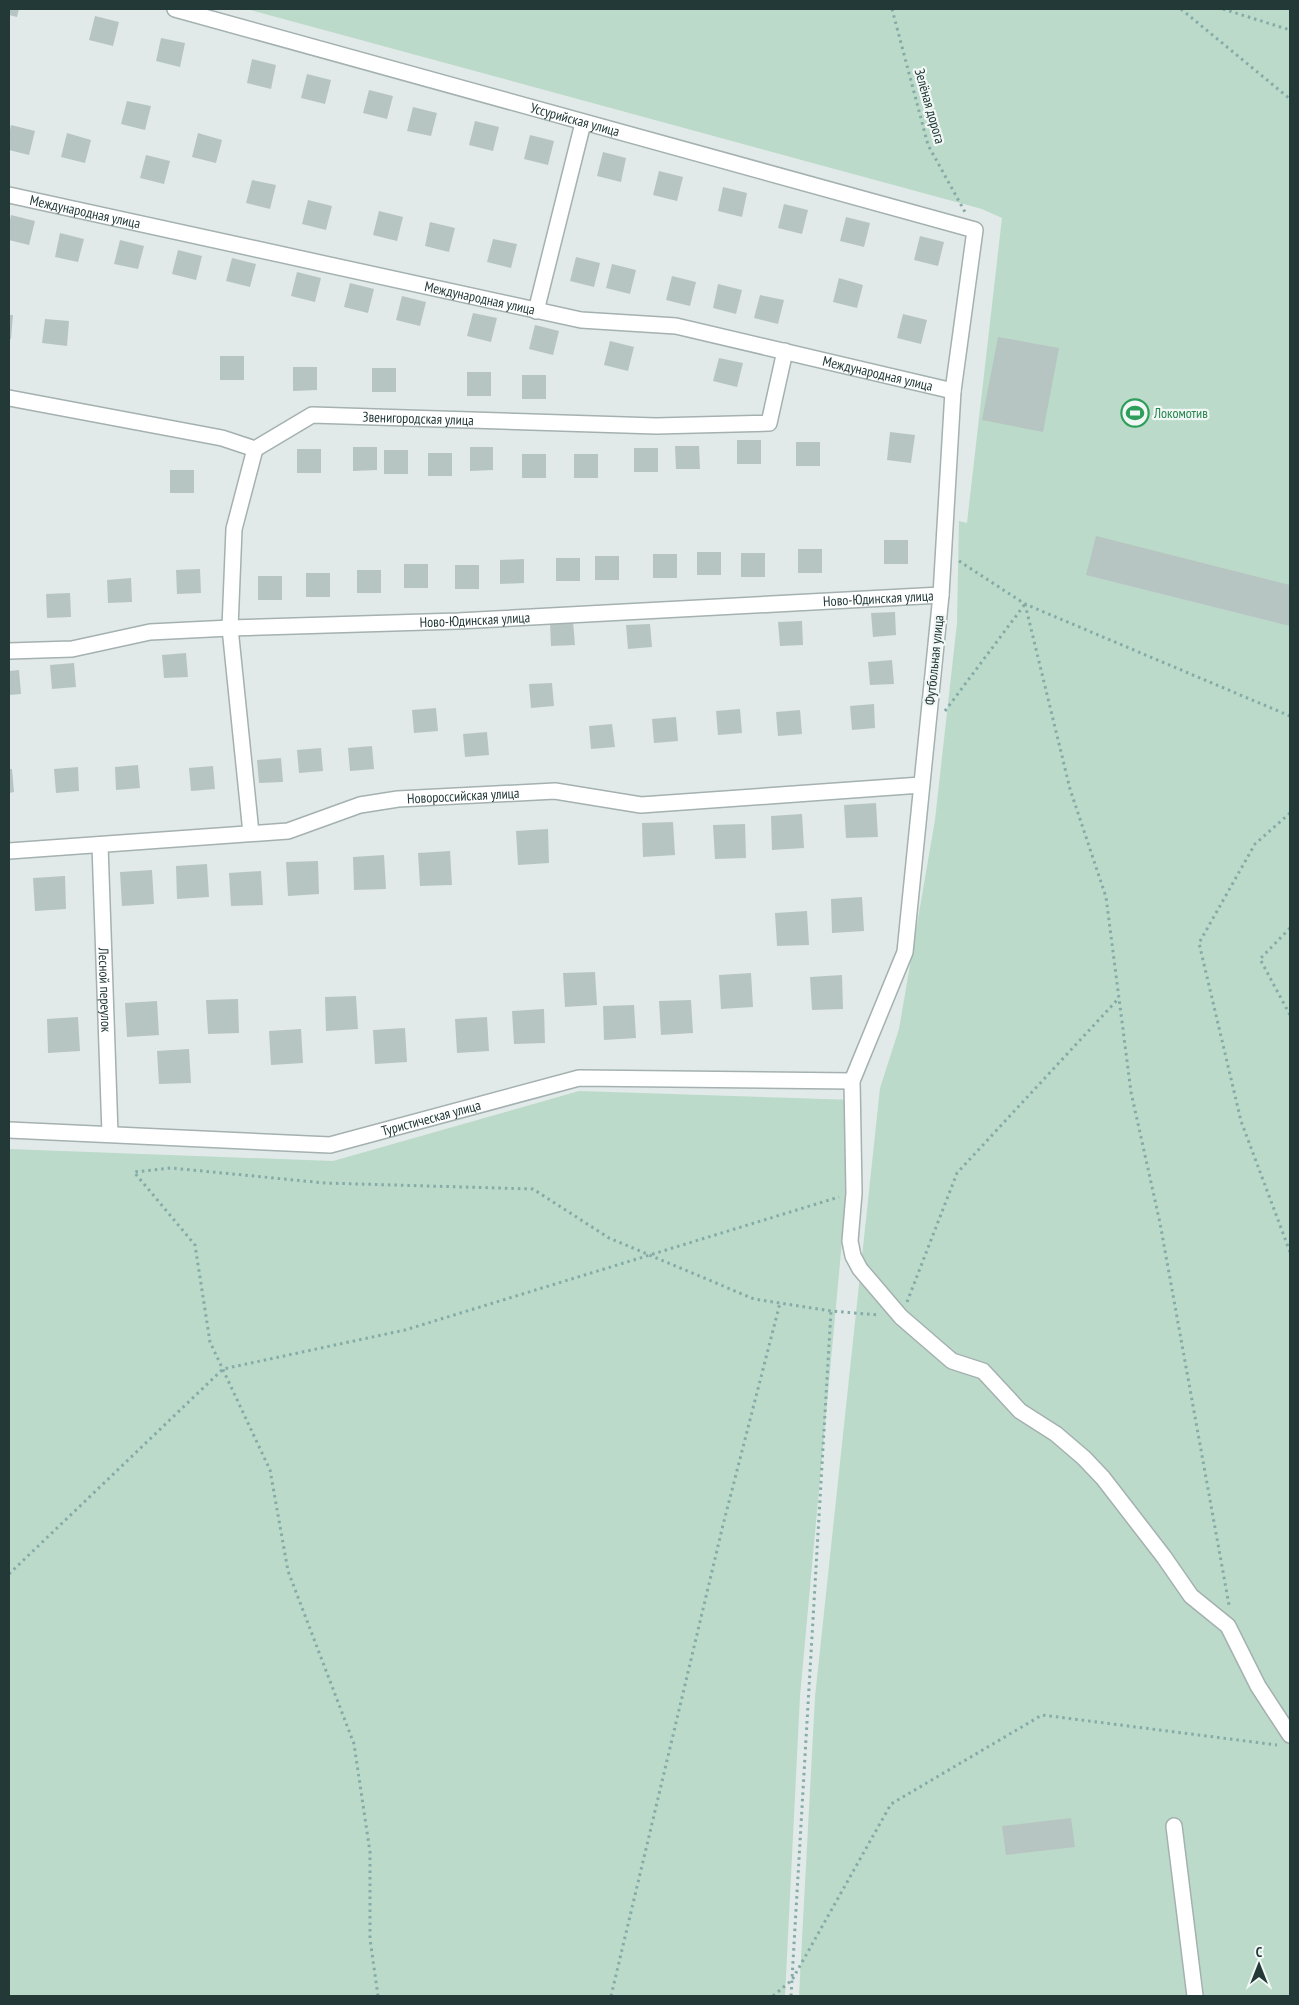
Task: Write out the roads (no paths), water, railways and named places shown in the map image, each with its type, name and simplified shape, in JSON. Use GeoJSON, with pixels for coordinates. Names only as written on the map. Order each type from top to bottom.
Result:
{"type":"FeatureCollection","features":[{"type":"Feature","properties":{"kind":"street","name":"Уссурийская улица"},"geometry":{"type":"LineString","coordinates":[[175,9],[975,230]]}},
{"type":"Feature","properties":{"kind":"street"},"geometry":{"type":"LineString","coordinates":[[536,311],[583,123]]}},
{"type":"Feature","properties":{"kind":"street","name":"Международная улица"},"geometry":{"type":"LineString","coordinates":[[9,195],[581,320],[676,326],[953,391]]}},
{"type":"Feature","properties":{"kind":"street","name":"Футбольная улица"},"geometry":{"type":"LineString","coordinates":[[852,1081],[906,952],[941,595],[953,391],[975,230]]}},
{"type":"Feature","properties":{"kind":"street","name":"Звенигородская улица"},"geometry":{"type":"LineString","coordinates":[[254,450],[312,415],[656,426],[769,423],[784,351]]}},
{"type":"Feature","properties":{"kind":"street"},"geometry":{"type":"LineString","coordinates":[[9,398],[222,438],[254,450],[234,529],[230,628],[251,833]]}},
{"type":"Feature","properties":{"kind":"street","name":"Ново-Юдинская улица"},"geometry":{"type":"LineString","coordinates":[[9,651],[72,649],[150,632],[458,621],[941,595]]}},
{"type":"Feature","properties":{"kind":"street","name":"Новороссийская улица"},"geometry":{"type":"LineString","coordinates":[[9,851],[288,830],[360,805],[398,799],[555,791],[641,805],[921,785]]}},
{"type":"Feature","properties":{"kind":"street","name":"Лесной переулок"},"geometry":{"type":"LineString","coordinates":[[100,845],[110,1134]]}},
{"type":"Feature","properties":{"kind":"street","name":"Туристическая улица"},"geometry":{"type":"LineString","coordinates":[[9,1130],[330,1146],[579,1078],[852,1081]]}},
{"type":"Feature","properties":{"kind":"street"},"geometry":{"type":"LineString","coordinates":[[852,1081],[854,1193],[850,1241],[853,1256],[860,1269],[901,1317],[952,1360],[983,1371],[1020,1411],[1056,1434],[1084,1458],[1103,1478],[1164,1557],[1190,1596],[1228,1626],[1285,1740]]}},
{"type":"Feature","properties":{"kind":"street"},"geometry":{"type":"LineString","coordinates":[[1174,1826],[1195,1996]]}},
{"type":"Feature","properties":{"kind":"place","name":"Локомотив"},"geometry":{"type":"Point","coordinates":[1135,413]}}]}
